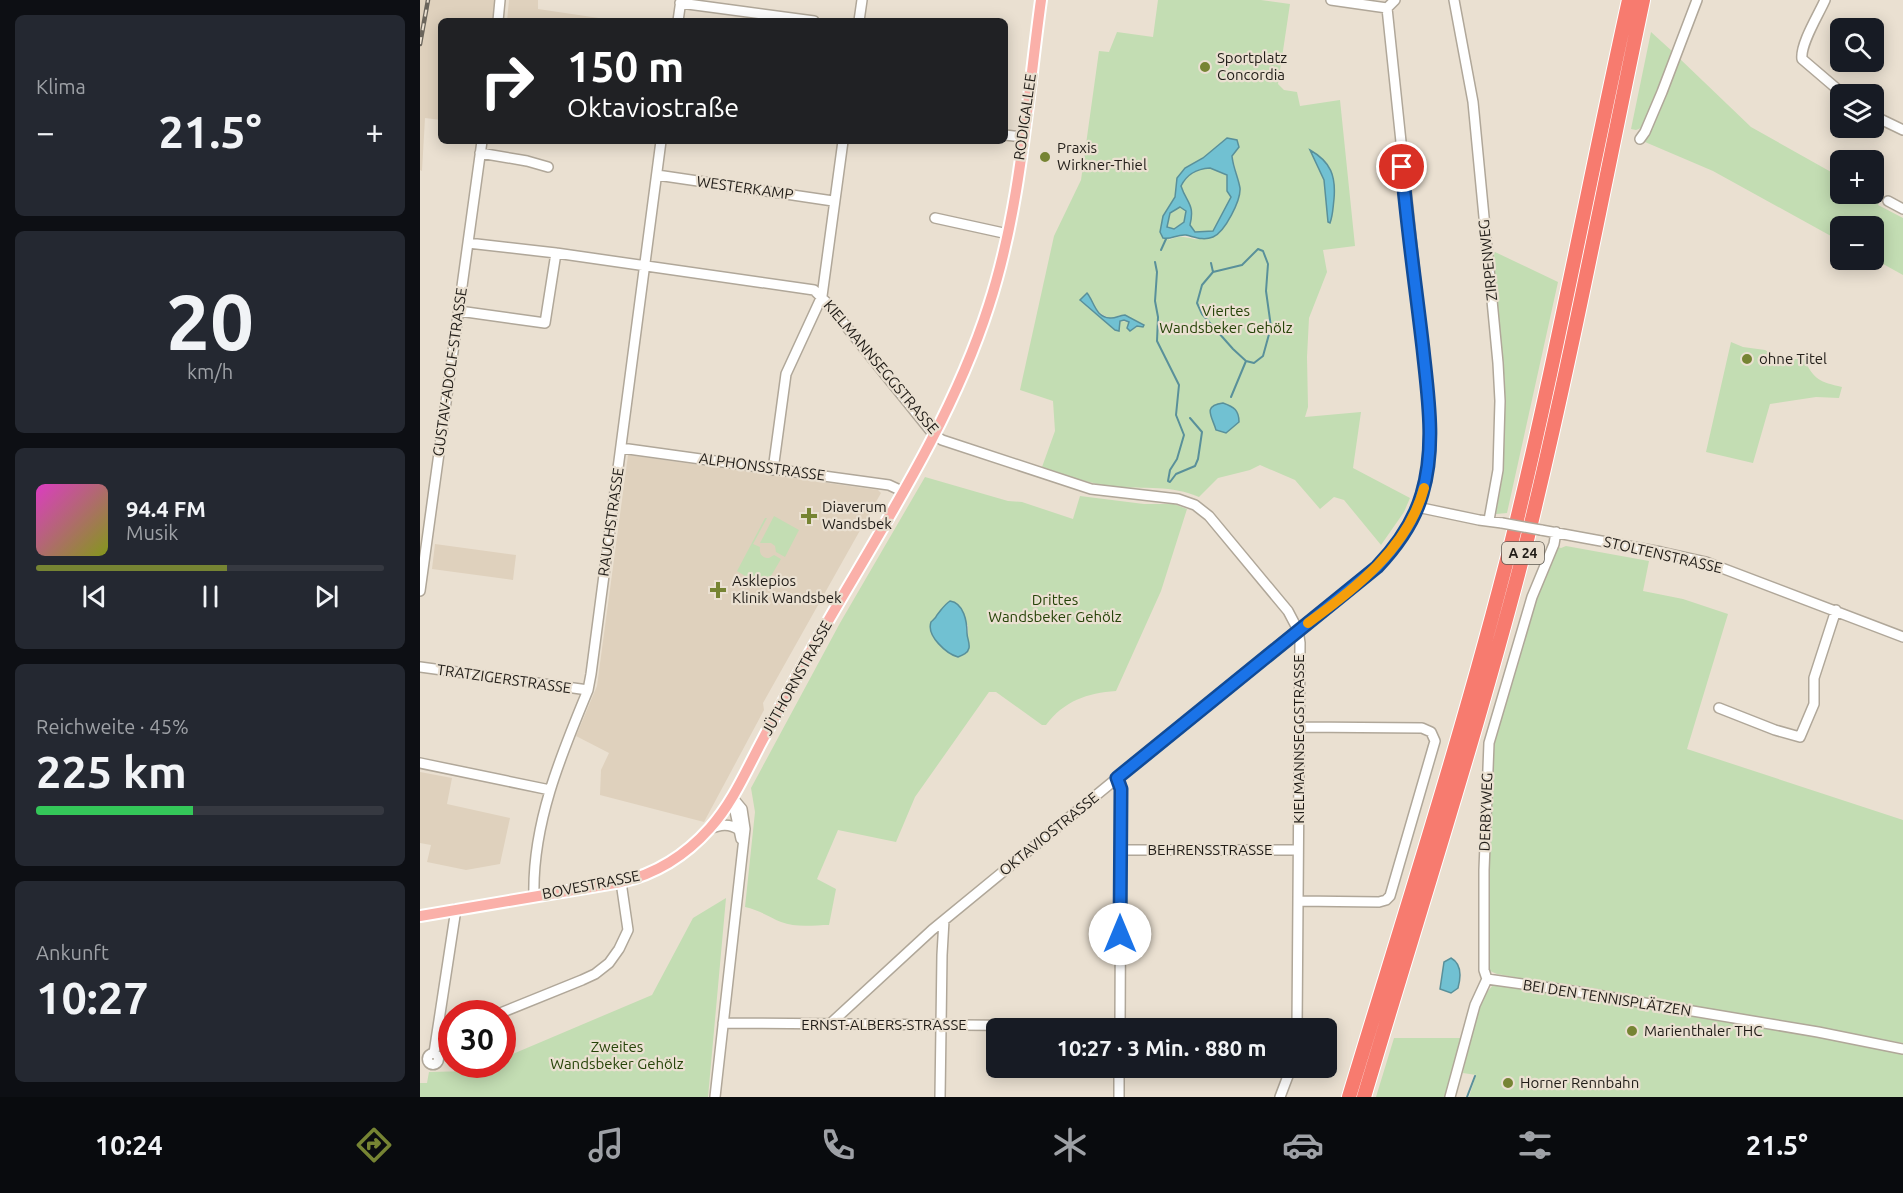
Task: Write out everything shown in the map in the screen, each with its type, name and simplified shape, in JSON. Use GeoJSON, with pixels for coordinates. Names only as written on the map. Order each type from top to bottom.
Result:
{"type":"FeatureCollection","features":[{"type":"Feature","properties":{"kind":"highway","name":"A 24"},"geometry":{"type":"LineString","coordinates":[[1349,1097],[1468,701],[1508,552],[1559,337],[1629,0]]}},
{"type":"Feature","properties":{"kind":"highway","name":"A 24"},"geometry":{"type":"LineString","coordinates":[[1364,1097],[1469,747],[1525,544],[1574,339],[1643,0]]}},
{"type":"Feature","properties":{"kind":"main road","name":"RODIGALLEE"},"geometry":{"type":"LineString","coordinates":[[933,434],[961,379],[978,338],[997,279],[1008,234],[1041,0]]}},
{"type":"Feature","properties":{"kind":"main road","name":"JÜTHORNSTRASSE"},"geometry":{"type":"LineString","coordinates":[[732,797],[933,434]]}},
{"type":"Feature","properties":{"kind":"main road","name":"BOVESTRASSE"},"geometry":{"type":"LineString","coordinates":[[420,916],[621,882],[647,874],[670,863],[694,844],[709,829],[732,797]]}},
{"type":"Feature","properties":{"kind":"street"},"geometry":{"type":"LineString","coordinates":[[498,18],[500,0]]}},
{"type":"Feature","properties":{"kind":"street"},"geometry":{"type":"LineString","coordinates":[[859,18],[862,0]]}},
{"type":"Feature","properties":{"kind":"street"},"geometry":{"type":"LineString","coordinates":[[1331,0],[1387,9],[1395,0]]}},
{"type":"Feature","properties":{"kind":"street","name":"ZIRPENWEG"},"geometry":{"type":"LineString","coordinates":[[1454,0],[1474,112],[1498,363],[1500,401],[1498,470],[1489,520]]}},
{"type":"Feature","properties":{"kind":"street"},"geometry":{"type":"LineString","coordinates":[[1640,139],[1662,92],[1697,0]]}},
{"type":"Feature","properties":{"kind":"street"},"geometry":{"type":"LineString","coordinates":[[1826,0],[1801,53],[1802,59],[1832,84]]}},
{"type":"Feature","properties":{"kind":"street"},"geometry":{"type":"LineString","coordinates":[[678,18],[681,2],[793,18]]}},
{"type":"Feature","properties":{"kind":"street","name":"OKTAVIOSTRASSE"},"geometry":{"type":"LineString","coordinates":[[830,1024],[944,920],[1377,567],[1396,546],[1418,507],[1429,459],[1428,400],[1402,170],[1387,9]]}},
{"type":"Feature","properties":{"kind":"street"},"geometry":{"type":"LineString","coordinates":[[1884,121],[1903,130]]}},
{"type":"Feature","properties":{"kind":"street"},"geometry":{"type":"LineString","coordinates":[[1008,135],[1023,137]]}},
{"type":"Feature","properties":{"kind":"street","name":"GUSTAV-ADOLF-STRASSE"},"geometry":{"type":"LineString","coordinates":[[420,591],[482,144]]}},
{"type":"Feature","properties":{"kind":"street","name":"RAUCHSTRASSE"},"geometry":{"type":"LineString","coordinates":[[534,896],[540,830],[550,790],[588,690],[661,144]]}},
{"type":"Feature","properties":{"kind":"street"},"geometry":{"type":"LineString","coordinates":[[773,470],[786,374],[822,296],[843,144]]}},
{"type":"Feature","properties":{"kind":"street"},"geometry":{"type":"LineString","coordinates":[[480,153],[548,167]]}},
{"type":"Feature","properties":{"kind":"street","name":"WESTERKAMP"},"geometry":{"type":"LineString","coordinates":[[657,175],[834,201]]}},
{"type":"Feature","properties":{"kind":"street"},"geometry":{"type":"LineString","coordinates":[[1888,201],[1903,209]]}},
{"type":"Feature","properties":{"kind":"street"},"geometry":{"type":"LineString","coordinates":[[934,218],[1008,234]]}},
{"type":"Feature","properties":{"kind":"street","name":"KIELMANNSEGGSTRASSE"},"geometry":{"type":"LineString","coordinates":[[468,243],[556,253],[814,290],[822,296],[933,434],[949,443],[1091,489],[1178,499],[1195,505],[1209,516],[1281,603],[1298,630],[1300,643],[1297,1018]]}},
{"type":"Feature","properties":{"kind":"street"},"geometry":{"type":"LineString","coordinates":[[459,311],[545,323],[556,253]]}},
{"type":"Feature","properties":{"kind":"street","name":"ALPHONSSTRASSE"},"geometry":{"type":"LineString","coordinates":[[621,447],[889,485],[902,491]]}},
{"type":"Feature","properties":{"kind":"street","name":"STOLTENSTRASSE"},"geometry":{"type":"LineString","coordinates":[[1418,507],[1706,562],[1903,637]]}},
{"type":"Feature","properties":{"kind":"street","name":"DERBYWEG"},"geometry":{"type":"LineString","coordinates":[[1487,980],[1484,970],[1484,870],[1489,743],[1532,597],[1556,532]]}},
{"type":"Feature","properties":{"kind":"street"},"geometry":{"type":"LineString","coordinates":[[1719,708],[1775,730],[1800,736],[1814,704],[1814,678],[1836,610]]}},
{"type":"Feature","properties":{"kind":"street","name":"TRATZIGERSTRASSE"},"geometry":{"type":"LineString","coordinates":[[420,667],[588,690]]}},
{"type":"Feature","properties":{"kind":"street"},"geometry":{"type":"LineString","coordinates":[[1298,902],[1379,902],[1390,896],[1435,741],[1431,732],[1422,728],[1299,727]]}},
{"type":"Feature","properties":{"kind":"street"},"geometry":{"type":"LineString","coordinates":[[420,763],[550,790]]}},
{"type":"Feature","properties":{"kind":"street"},"geometry":{"type":"LineString","coordinates":[[1117,778],[1121,789],[1120,1018]]}},
{"type":"Feature","properties":{"kind":"street"},"geometry":{"type":"LineString","coordinates":[[732,797],[742,851]]}},
{"type":"Feature","properties":{"kind":"street"},"geometry":{"type":"LineString","coordinates":[[715,1097],[745,829],[744,814],[732,797]]}},
{"type":"Feature","properties":{"kind":"street"},"geometry":{"type":"LineString","coordinates":[[709,829],[725,825],[739,830]]}},
{"type":"Feature","properties":{"kind":"street","name":"BEHRENSSTRASSE"},"geometry":{"type":"LineString","coordinates":[[1121,850],[1299,850]]}},
{"type":"Feature","properties":{"kind":"street"},"geometry":{"type":"LineString","coordinates":[[516,1007],[582,980],[609,963],[628,930],[621,882]]}},
{"type":"Feature","properties":{"kind":"street"},"geometry":{"type":"LineString","coordinates":[[434,1053],[456,909]]}},
{"type":"Feature","properties":{"kind":"street"},"geometry":{"type":"LineString","coordinates":[[940,1097],[944,920]]}},
{"type":"Feature","properties":{"kind":"street"},"geometry":{"type":"LineString","coordinates":[[1450,1097],[1475,1005],[1487,980]]}},
{"type":"Feature","properties":{"kind":"street","name":"BEI DEN TENNISPLÄTZEN"},"geometry":{"type":"LineString","coordinates":[[1487,980],[1576,992],[1903,1048]]}},
{"type":"Feature","properties":{"kind":"street","name":"ERNST-ALBERS-STRASSE"},"geometry":{"type":"LineString","coordinates":[[723,1023],[986,1026]]}},
{"type":"Feature","properties":{"kind":"street"},"geometry":{"type":"LineString","coordinates":[[1119,1078],[1119,1097]]}},
{"type":"Feature","properties":{"kind":"street"},"geometry":{"type":"LineString","coordinates":[[1280,1097],[1287,1078]]}},
{"type":"Feature","properties":{"kind":"shaded area"},"geometry":{"type":"Polygon","coordinates":[[[420,0],[495,0],[492,18],[438,18],[438,120],[425,118],[422,171],[420,170],[420,0]]]}},
{"type":"Feature","properties":{"kind":"shaded area"},"geometry":{"type":"Polygon","coordinates":[[[509,0],[538,0],[538,9],[599,18],[507,18],[509,0]]]}},
{"type":"Feature","properties":{"kind":"shaded area","name":"Asklepios Klinik Wandsbek"},"geometry":{"type":"Polygon","coordinates":[[[628,455],[878,490],[881,493],[763,703],[764,710],[704,822],[600,795],[601,770],[609,753],[576,736],[597,686],[628,455]]]}},
{"type":"Feature","properties":{"kind":"shaded area"},"geometry":{"type":"Polygon","coordinates":[[[435,544],[516,555],[513,580],[432,569],[435,544]]]}},
{"type":"Feature","properties":{"kind":"shaded area"},"geometry":{"type":"Polygon","coordinates":[[[420,772],[452,778],[447,804],[510,818],[500,864],[466,870],[427,862],[431,845],[420,843],[420,772]]]}},
{"type":"Feature","properties":{"kind":"green space","name":"Viertes Wandsbeker Gehölz"},"geometry":{"type":"Polygon","coordinates":[[[1158,0],[1261,0],[1290,4],[1278,84],[1284,90],[1297,92],[1300,106],[1340,100],[1355,246],[1323,250],[1327,272],[1309,318],[1308,407],[1305,417],[1361,412],[1353,468],[1410,498],[1404,512],[1381,545],[1344,500],[1334,497],[1320,509],[1295,480],[1260,465],[1250,470],[1218,478],[1199,497],[1168,489],[1106,486],[1042,467],[1055,431],[1053,401],[1020,390],[1054,236],[1081,180],[1099,51],[1109,52],[1117,32],[1153,37],[1158,0]],[[1227,138],[1203,158],[1185,168],[1175,197],[1163,216],[1169,240],[1179,237],[1202,239],[1215,236],[1238,179],[1232,156],[1239,147],[1227,138]],[[1087,293],[1080,301],[1115,330],[1120,321],[1129,322],[1130,331],[1138,326],[1120,315],[1112,319],[1104,315],[1098,311],[1087,293]]]}},
{"type":"Feature","properties":{"kind":"green space"},"geometry":{"type":"Polygon","coordinates":[[[1651,32],[1673,52],[1641,128],[1636,130],[1631,129],[1651,32]]]}},
{"type":"Feature","properties":{"kind":"green space"},"geometry":{"type":"Polygon","coordinates":[[[1679,58],[1751,127],[1830,171],[1830,204],[1878,204],[1903,218],[1903,275],[1884,265],[1884,216],[1830,216],[1830,235],[1713,171],[1645,142],[1679,58]]]}},
{"type":"Feature","properties":{"kind":"green space"},"geometry":{"type":"Polygon","coordinates":[[[1210,168],[1227,175],[1227,191],[1231,197],[1213,231],[1195,232],[1190,225],[1191,208],[1180,186],[1192,173],[1210,168]]]}},
{"type":"Feature","properties":{"kind":"green space"},"geometry":{"type":"Polygon","coordinates":[[[1180,207],[1186,211],[1184,222],[1173,229],[1167,226],[1170,213],[1180,207]]]}},
{"type":"Feature","properties":{"kind":"green space"},"geometry":{"type":"Polygon","coordinates":[[[1495,252],[1558,282],[1507,513],[1496,514],[1503,473],[1505,384],[1492,253],[1495,252]]]}},
{"type":"Feature","properties":{"kind":"green space"},"geometry":{"type":"Polygon","coordinates":[[[1731,342],[1743,347],[1765,350],[1781,359],[1804,359],[1818,379],[1842,387],[1839,398],[1816,397],[1770,404],[1753,463],[1706,452],[1731,342]]]}},
{"type":"Feature","properties":{"kind":"green space","name":"Drittes Wandsbeker Gehölz"},"geometry":{"type":"Polygon","coordinates":[[[925,477],[1008,501],[1022,502],[1073,519],[1080,496],[1144,504],[1174,504],[1187,509],[1161,591],[1116,691],[1086,696],[1068,704],[1046,725],[1042,725],[996,692],[989,692],[915,797],[896,842],[838,830],[817,879],[836,889],[829,925],[793,925],[745,907],[755,812],[751,788],[840,623],[925,477]],[[937,615],[931,623],[932,635],[954,656],[968,641],[968,625],[937,615]]]}},
{"type":"Feature","properties":{"kind":"green space"},"geometry":{"type":"Polygon","coordinates":[[[774,516],[799,530],[785,557],[776,552],[775,546],[771,543],[760,543],[774,516]]]}},
{"type":"Feature","properties":{"kind":"green space"},"geometry":{"type":"Polygon","coordinates":[[[767,518],[753,544],[760,547],[763,556],[769,558],[774,555],[781,559],[764,588],[737,571],[767,518]]]}},
{"type":"Feature","properties":{"kind":"green space"},"geometry":{"type":"Polygon","coordinates":[[[1556,546],[1649,561],[1643,591],[1683,599],[1728,614],[1687,749],[1903,820],[1903,1043],[1490,971],[1488,937],[1494,736],[1534,597],[1556,546]]]}},
{"type":"Feature","properties":{"kind":"green space","name":"Zweites Wandsbeker Gehölz"},"geometry":{"type":"Polygon","coordinates":[[[726,898],[708,1097],[420,1097],[420,1083],[427,1083],[429,1072],[438,1072],[438,1078],[516,1078],[516,1053],[652,995],[693,918],[726,898]]]}},
{"type":"Feature","properties":{"kind":"green space","name":"Marienthaler THC"},"geometry":{"type":"Polygon","coordinates":[[[1495,984],[1903,1049],[1903,1097],[1469,1097],[1476,1075],[1463,1073],[1470,1038],[1482,1000],[1495,984]]]}},
{"type":"Feature","properties":{"kind":"green space"},"geometry":{"type":"Polygon","coordinates":[[[1394,1038],[1464,1038],[1448,1097],[1376,1097],[1394,1038]]]}},
{"type":"Feature","properties":{"kind":"water"},"geometry":{"type":"Polygon","coordinates":[[[1227,138],[1237,140],[1239,147],[1232,156],[1240,193],[1231,215],[1218,234],[1213,237],[1202,239],[1183,235],[1163,238],[1160,232],[1163,216],[1175,197],[1177,178],[1185,168],[1203,158],[1227,138]],[[1210,168],[1192,173],[1181,186],[1191,208],[1190,225],[1195,232],[1213,231],[1231,197],[1227,191],[1227,175],[1210,168]],[[1180,207],[1170,213],[1167,227],[1174,229],[1184,222],[1186,211],[1180,207]]]}},
{"type":"Feature","properties":{"kind":"water"},"geometry":{"type":"Polygon","coordinates":[[[1310,150],[1323,159],[1333,177],[1334,199],[1330,223],[1328,222],[1324,180],[1310,150]]]}},
{"type":"Feature","properties":{"kind":"water"},"geometry":{"type":"Polygon","coordinates":[[[1087,293],[1101,315],[1112,318],[1125,315],[1144,325],[1143,327],[1137,326],[1130,331],[1127,328],[1129,322],[1124,320],[1120,321],[1119,331],[1115,330],[1080,300],[1087,293]]]}},
{"type":"Feature","properties":{"kind":"water"},"geometry":{"type":"Polygon","coordinates":[[[1223,403],[1235,410],[1239,418],[1239,422],[1226,433],[1216,430],[1210,412],[1212,407],[1223,403]]]}},
{"type":"Feature","properties":{"kind":"water"},"geometry":{"type":"Polygon","coordinates":[[[950,601],[955,602],[962,609],[969,644],[966,653],[958,657],[938,644],[930,627],[931,622],[950,601]]]}},
{"type":"Feature","properties":{"kind":"water"},"geometry":{"type":"Polygon","coordinates":[[[1451,958],[1459,967],[1460,975],[1458,988],[1451,993],[1440,989],[1444,962],[1451,958]]]}},
{"type":"Feature","properties":{"kind":"waterway"},"geometry":{"type":"LineString","coordinates":[[1161,250],[1166,239]]}},
{"type":"Feature","properties":{"kind":"waterway"},"geometry":{"type":"LineString","coordinates":[[1258,249],[1263,251],[1268,264],[1266,291],[1271,327],[1263,356],[1254,363],[1246,361],[1233,349],[1202,314],[1197,303],[1202,285],[1213,272],[1242,265],[1258,249]]}},
{"type":"Feature","properties":{"kind":"waterway"},"geometry":{"type":"LineString","coordinates":[[1155,262],[1157,341],[1179,385],[1176,415],[1184,435],[1177,459],[1170,470],[1168,481],[1170,482],[1176,474],[1195,466],[1198,459],[1202,432],[1190,418]]}},
{"type":"Feature","properties":{"kind":"waterway"},"geometry":{"type":"LineString","coordinates":[[1211,263],[1213,272]]}},
{"type":"Feature","properties":{"kind":"waterway"},"geometry":{"type":"LineString","coordinates":[[1231,397],[1246,361]]}},
{"type":"Feature","properties":{"kind":"waterway"},"geometry":{"type":"LineString","coordinates":[[1467,1097],[1475,1076]]}},
{"type":"Feature","properties":{"kind":"railway"},"geometry":{"type":"LineString","coordinates":[[420,44],[428,0]]}},
{"type":"Feature","properties":{"kind":"slow traffic"},"geometry":{"type":"LineString","coordinates":[[1308,623],[1377,567],[1396,546],[1418,507],[1424,488]]}},
{"type":"Feature","properties":{"kind":"place","name":"Sportplatz Concordia"},"geometry":{"type":"Point","coordinates":[1205,67]}},
{"type":"Feature","properties":{"kind":"place","name":"Praxis Wirkner-Thiel"},"geometry":{"type":"Point","coordinates":[1045,157]}},
{"type":"Feature","properties":{"kind":"place","name":"ohne Titel"},"geometry":{"type":"Point","coordinates":[1747,359]}},
{"type":"Feature","properties":{"kind":"place","name":"Diaverum Wandsbek"},"geometry":{"type":"Point","coordinates":[809,516]}},
{"type":"Feature","properties":{"kind":"place","name":"Asklepios Klinik Wandsbek"},"geometry":{"type":"Point","coordinates":[718,590]}},
{"type":"Feature","properties":{"kind":"place","name":"Marienthaler THC"},"geometry":{"type":"Point","coordinates":[1632,1031]}},
{"type":"Feature","properties":{"kind":"place","name":"Horner Rennbahn"},"geometry":{"type":"Point","coordinates":[1508,1083]}},
{"type":"Feature","properties":{"kind":"route"},"geometry":{"type":"LineString","coordinates":[[1120,934],[1121,789],[1117,778],[1289,636],[1377,567],[1396,546],[1418,507],[1426,479],[1430,449],[1428,400],[1402,167]]}}]}
